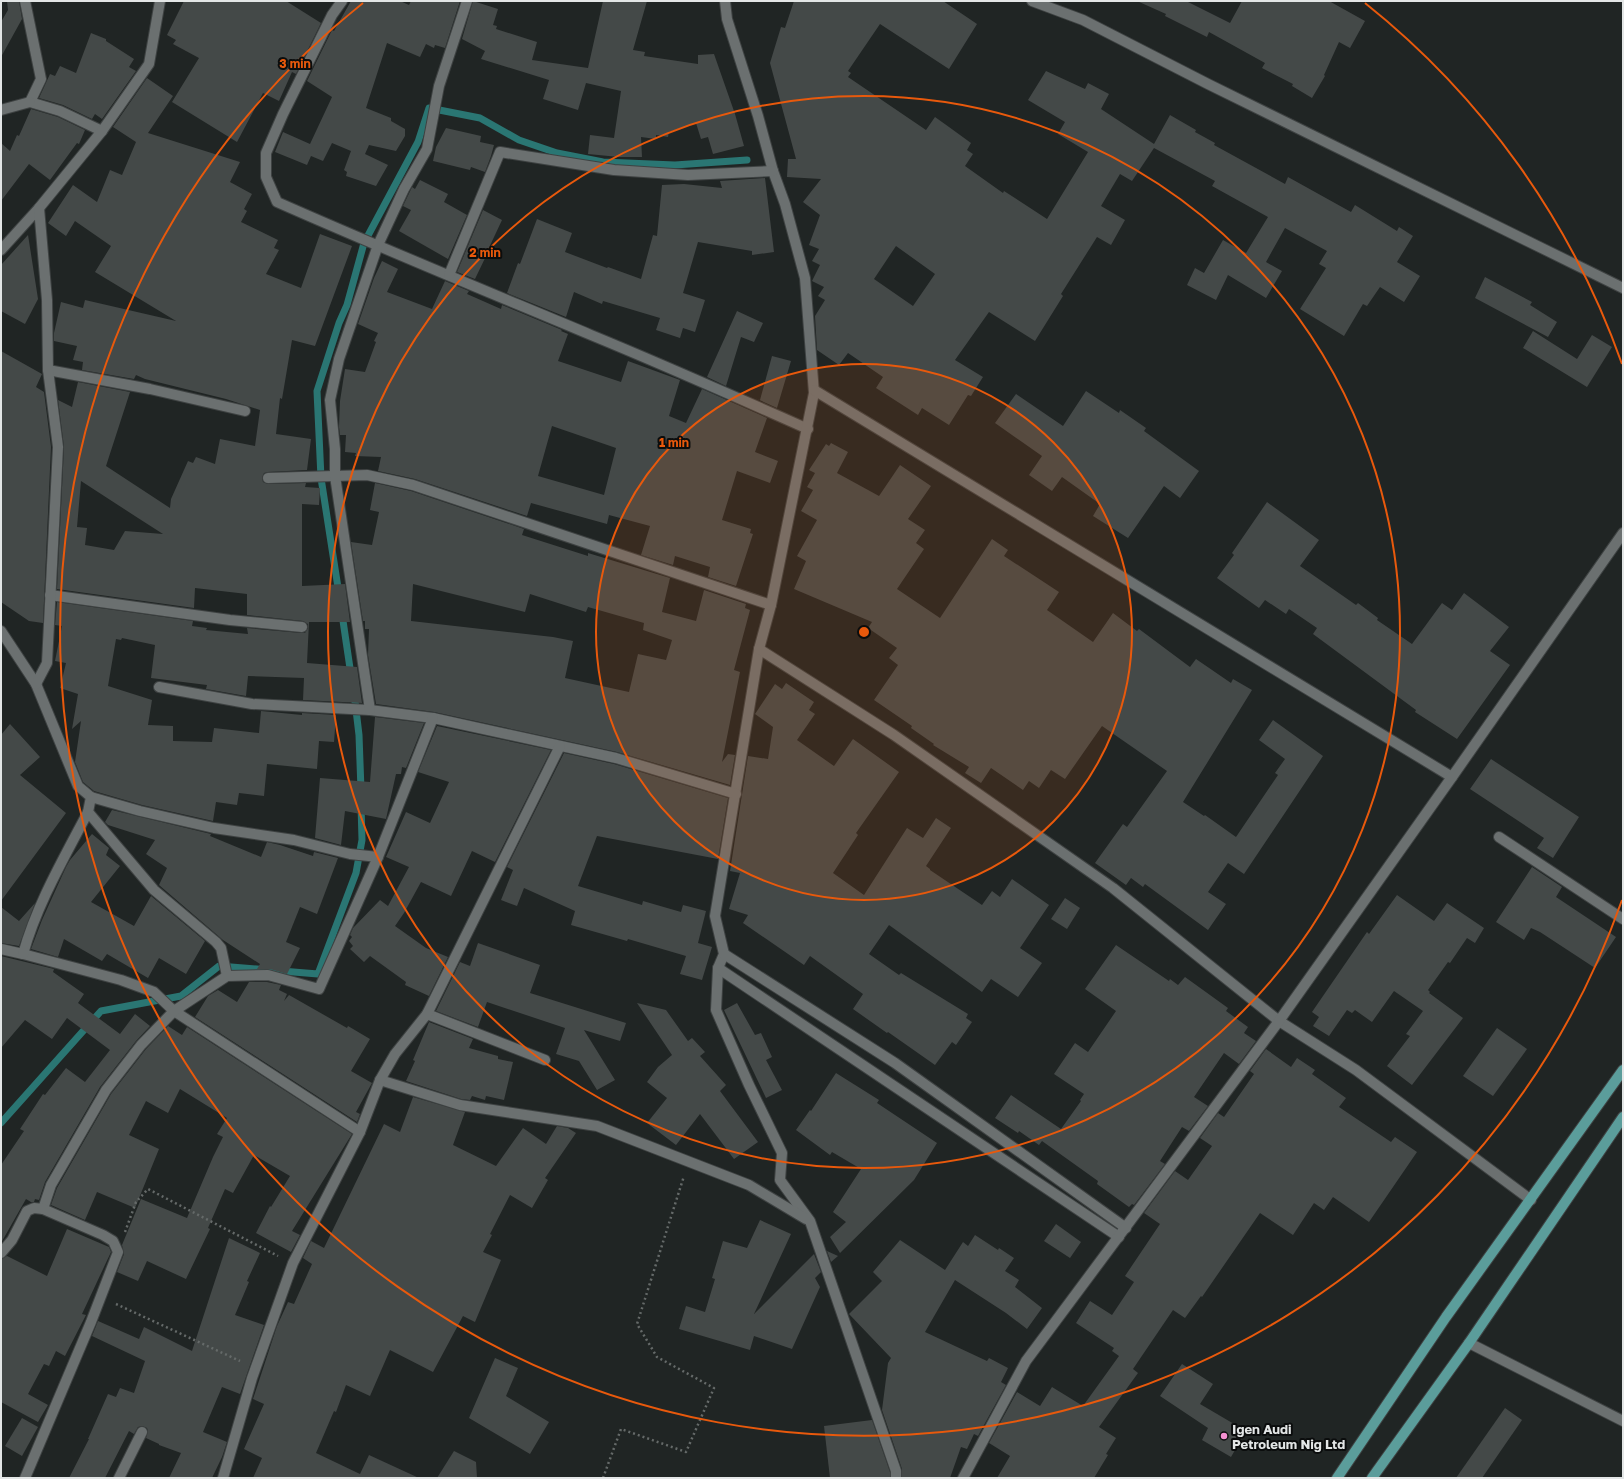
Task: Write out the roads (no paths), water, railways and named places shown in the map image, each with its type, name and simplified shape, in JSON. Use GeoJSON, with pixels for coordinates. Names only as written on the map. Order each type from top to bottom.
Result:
{"type":"FeatureCollection","features":[{"type":"Feature","properties":{"kind":"main road"},"geometry":{"type":"LineString","coordinates":[[1337,1478],[1446,1317],[1623,1070]]}},
{"type":"Feature","properties":{"kind":"main road"},"geometry":{"type":"LineString","coordinates":[[1372,1478],[1470,1343],[1623,1117]]}},
{"type":"Feature","properties":{"kind":"street"},"geometry":{"type":"LineString","coordinates":[[25,1],[41,79],[30,102]]}},
{"type":"Feature","properties":{"kind":"street"},"geometry":{"type":"LineString","coordinates":[[1,250],[39,208],[102,131],[149,64],[160,1]]}},
{"type":"Feature","properties":{"kind":"street"},"geometry":{"type":"LineString","coordinates":[[342,1],[332,15],[266,153],[266,177],[277,202],[518,306],[592,335],[808,429]]}},
{"type":"Feature","properties":{"kind":"street"},"geometry":{"type":"LineString","coordinates":[[370,710],[336,476],[330,400],[339,359],[378,245],[404,189],[427,149],[439,86],[467,1]]}},
{"type":"Feature","properties":{"kind":"street"},"geometry":{"type":"LineString","coordinates":[[725,1],[727,19],[758,116],[773,171],[785,204],[805,278],[814,390],[808,429],[779,560],[771,605],[759,649],[715,916],[724,954],[718,968],[716,1010],[749,1085],[782,1153],[780,1180],[810,1221],[896,1471],[896,1478]]}},
{"type":"Feature","properties":{"kind":"street"},"geometry":{"type":"LineString","coordinates":[[1032,1],[1082,20],[1623,288]]}},
{"type":"Feature","properties":{"kind":"street"},"geometry":{"type":"LineString","coordinates":[[1,110],[30,102],[60,111],[102,131]]}},
{"type":"Feature","properties":{"kind":"street"},"geometry":{"type":"LineString","coordinates":[[449,275],[500,152],[614,170],[688,176],[773,171]]}},
{"type":"Feature","properties":{"kind":"street"},"geometry":{"type":"LineString","coordinates":[[36,684],[47,664],[58,447],[48,370],[47,300],[39,208]]}},
{"type":"Feature","properties":{"kind":"street"},"geometry":{"type":"LineString","coordinates":[[48,370],[150,389],[245,411]]}},
{"type":"Feature","properties":{"kind":"street"},"geometry":{"type":"LineString","coordinates":[[814,390],[1452,777]]}},
{"type":"Feature","properties":{"kind":"street"},"geometry":{"type":"LineString","coordinates":[[268,478],[367,475],[413,485],[771,605]]}},
{"type":"Feature","properties":{"kind":"street"},"geometry":{"type":"LineString","coordinates":[[963,1478],[1026,1361],[1278,1021],[1452,777],[1623,533]]}},
{"type":"Feature","properties":{"kind":"street"},"geometry":{"type":"LineString","coordinates":[[50,595],[230,620],[302,627]]}},
{"type":"Feature","properties":{"kind":"street"},"geometry":{"type":"LineString","coordinates":[[1,631],[36,684],[78,786],[90,796],[140,811],[214,828],[294,840],[350,854],[374,857]]}},
{"type":"Feature","properties":{"kind":"street"},"geometry":{"type":"LineString","coordinates":[[759,649],[894,735],[1113,888],[1278,1021],[1356,1070],[1531,1200]]}},
{"type":"Feature","properties":{"kind":"street"},"geometry":{"type":"LineString","coordinates":[[160,687],[252,704],[370,710],[433,718],[616,758],[736,794]]}},
{"type":"Feature","properties":{"kind":"street"},"geometry":{"type":"LineString","coordinates":[[43,1208],[51,1185],[106,1090],[141,1045],[174,1011],[228,976],[268,975],[319,989],[433,718]]}},
{"type":"Feature","properties":{"kind":"street"},"geometry":{"type":"LineString","coordinates":[[223,1478],[255,1368],[293,1263],[360,1132],[380,1080],[395,1054],[427,1014],[560,746]]}},
{"type":"Feature","properties":{"kind":"street"},"geometry":{"type":"LineString","coordinates":[[23,954],[30,930],[58,868],[88,812],[90,796]]}},
{"type":"Feature","properties":{"kind":"street"},"geometry":{"type":"LineString","coordinates":[[88,812],[154,890],[216,942],[221,948],[228,976]]}},
{"type":"Feature","properties":{"kind":"street"},"geometry":{"type":"LineString","coordinates":[[1499,836],[1623,919]]}},
{"type":"Feature","properties":{"kind":"street"},"geometry":{"type":"LineString","coordinates":[[1,949],[120,980],[154,992],[174,1011],[360,1132]]}},
{"type":"Feature","properties":{"kind":"street"},"geometry":{"type":"LineString","coordinates":[[724,954],[895,1063],[1126,1228]]}},
{"type":"Feature","properties":{"kind":"street"},"geometry":{"type":"LineString","coordinates":[[718,968],[1119,1237]]}},
{"type":"Feature","properties":{"kind":"street"},"geometry":{"type":"LineString","coordinates":[[427,1014],[545,1060]]}},
{"type":"Feature","properties":{"kind":"street"},"geometry":{"type":"LineString","coordinates":[[380,1080],[460,1105],[596,1126],[631,1138],[749,1185],[810,1221]]}},
{"type":"Feature","properties":{"kind":"street"},"geometry":{"type":"LineString","coordinates":[[1,1253],[12,1240],[27,1210],[34,1208],[43,1208],[103,1235],[113,1242],[118,1252],[25,1478]]}},
{"type":"Feature","properties":{"kind":"street"},"geometry":{"type":"LineString","coordinates":[[1470,1343],[1623,1421]]}},
{"type":"Feature","properties":{"kind":"street"},"geometry":{"type":"LineString","coordinates":[[119,1478],[142,1432]]}},
{"type":"Feature","properties":{"kind":"waterway"},"geometry":{"type":"LineString","coordinates":[[339,594],[321,478],[317,391],[339,323],[347,305],[364,243],[418,142],[429,108],[480,118],[519,140],[557,153],[603,162],[675,165],[747,160]]}},
{"type":"Feature","properties":{"kind":"waterway"},"geometry":{"type":"LineString","coordinates":[[342,614],[351,675]]}},
{"type":"Feature","properties":{"kind":"waterway"},"geometry":{"type":"LineString","coordinates":[[354,693],[359,735],[361,790]]}},
{"type":"Feature","properties":{"kind":"waterway"},"geometry":{"type":"LineString","coordinates":[[1,1123],[101,1011],[181,996],[219,966],[318,974],[356,873],[362,840],[361,805]]}},
{"type":"Feature","properties":{"kind":"place","name":"Igen Audi Petroleum Nig Ltd"},"geometry":{"type":"Point","coordinates":[1224,1436]}}]}
